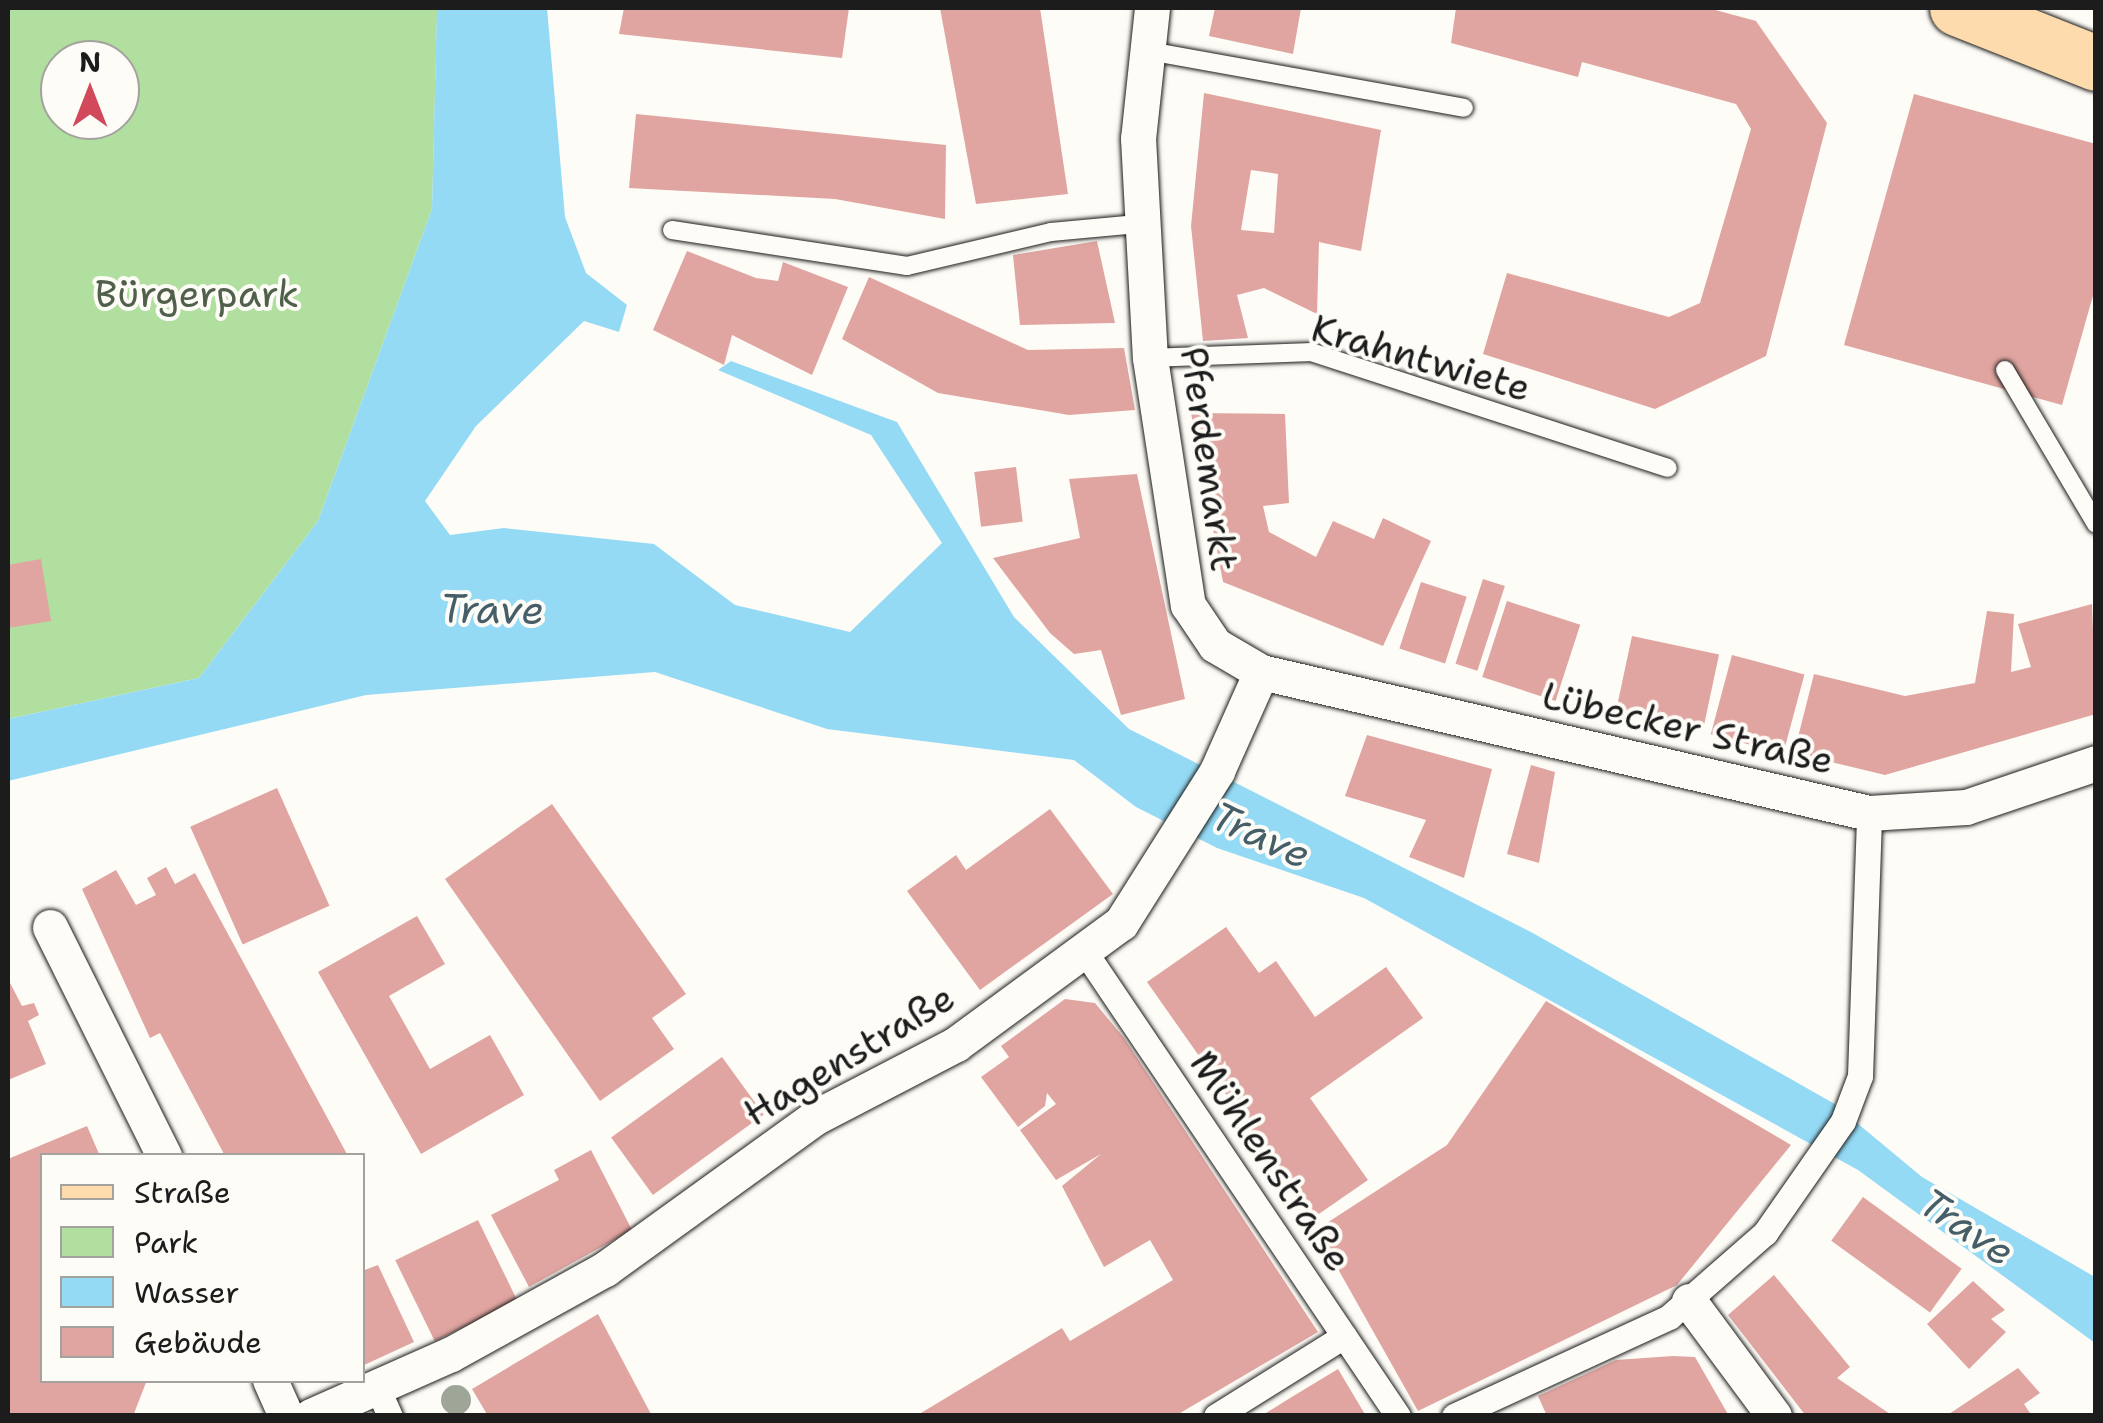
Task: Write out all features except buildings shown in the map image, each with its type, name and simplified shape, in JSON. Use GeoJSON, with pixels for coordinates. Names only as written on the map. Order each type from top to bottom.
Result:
{"type":"FeatureCollection","features":[{"type":"Feature","properties":{"kind":"main road"},"geometry":{"type":"LineString","coordinates":[[1977,12],[2096,63]]}},
{"type":"Feature","properties":{"kind":"street","name":"Pferdemarkt"},"geometry":{"type":"LineString","coordinates":[[1152,8],[1143,50],[1138,224],[1150,358],[1188,605],[1215,645],[1260,672]]}},
{"type":"Feature","properties":{"kind":"street","name":"Hagenstraße"},"geometry":{"type":"LineString","coordinates":[[311,1416],[383,1402],[605,1269],[816,1117],[956,1044],[1122,923],[1178,839],[1217,770],[1260,672]]}},
{"type":"Feature","properties":{"kind":"street","name":"Lübecker Straße"},"geometry":{"type":"LineString","coordinates":[[1260,672],[1870,813],[1966,807],[2096,764]]}},
{"type":"Feature","properties":{"kind":"street"},"geometry":{"type":"LineString","coordinates":[[1454,1416],[1689,1301],[1765,1232],[1804,1177],[1860,1076],[1870,813]]}},
{"type":"Feature","properties":{"kind":"street"},"geometry":{"type":"LineString","coordinates":[[50,927],[163,1153]]}},
{"type":"Feature","properties":{"kind":"street","name":"Mühlenstraße"},"geometry":{"type":"LineString","coordinates":[[1083,949],[1398,1416]]}},
{"type":"Feature","properties":{"kind":"street"},"geometry":{"type":"LineString","coordinates":[[1689,1301],[1774,1416]]}},
{"type":"Feature","properties":{"kind":"street"},"geometry":{"type":"LineString","coordinates":[[1216,1416],[1344,1336]]}},
{"type":"Feature","properties":{"kind":"street"},"geometry":{"type":"LineString","coordinates":[[271,1383],[286,1416]]}},
{"type":"Feature","properties":{"kind":"lane"},"geometry":{"type":"LineString","coordinates":[[1143,50],[1464,108]]}},
{"type":"Feature","properties":{"kind":"lane"},"geometry":{"type":"LineString","coordinates":[[672,230],[906,266],[1051,232],[1138,224]]}},
{"type":"Feature","properties":{"kind":"lane","name":"Krahntwiete"},"geometry":{"type":"LineString","coordinates":[[1150,358],[1311,352],[1668,468]]}},
{"type":"Feature","properties":{"kind":"lane"},"geometry":{"type":"LineString","coordinates":[[2005,370],[2096,524]]}},
{"type":"Feature","properties":{"kind":"green space","name":"Bürgerpark"},"geometry":{"type":"Polygon","coordinates":[[[8,8],[437,8],[432,209],[318,521],[199,678],[8,719],[8,8]]]}},
{"type":"Feature","properties":{"kind":"water","name":"Trave"},"geometry":{"type":"Polygon","coordinates":[[[437,8],[547,8],[565,217],[586,273],[627,305],[619,332],[584,321],[476,426],[425,501],[450,535],[504,528],[654,544],[735,605],[850,632],[942,543],[871,435],[718,370],[731,361],[897,422],[1014,617],[1129,729],[1531,932],[1833,1103],[1922,1177],[2095,1277],[2095,1343],[1858,1170],[1364,898],[1217,848],[1136,807],[1074,760],[827,729],[655,672],[366,695],[8,781],[8,719],[199,678],[318,521],[432,209],[437,8]]]}}]}
